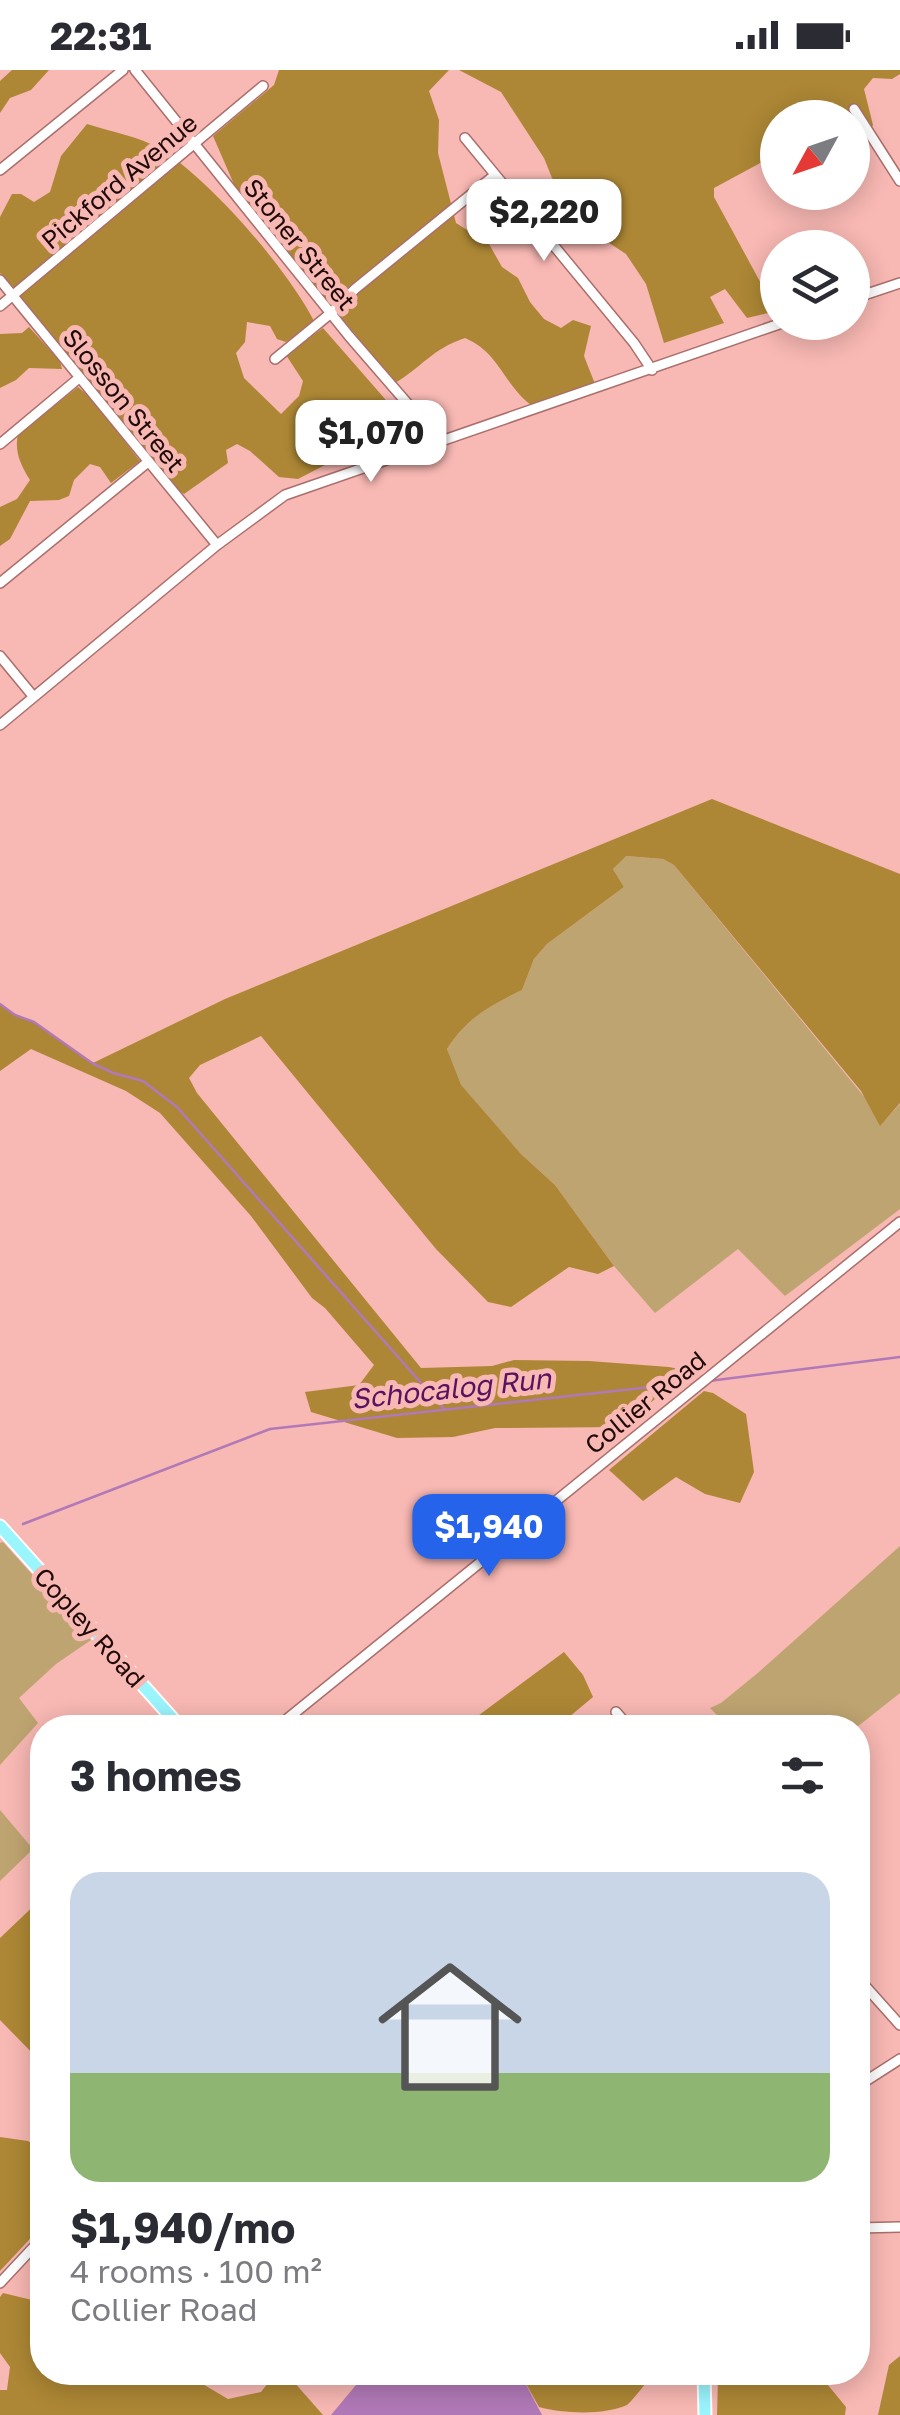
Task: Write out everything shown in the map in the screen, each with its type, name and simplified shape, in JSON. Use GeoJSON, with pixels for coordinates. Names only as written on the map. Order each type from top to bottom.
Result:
{"type":"FeatureCollection","features":[{"type":"Feature","properties":{"kind":"main road","name":"Copley Road"},"geometry":{"type":"LineString","coordinates":[[0,1526],[169,1715]]}},
{"type":"Feature","properties":{"kind":"main road"},"geometry":{"type":"LineString","coordinates":[[704,2385],[705,2415]]}},
{"type":"Feature","properties":{"kind":"street"},"geometry":{"type":"LineString","coordinates":[[0,170],[123,70]]}},
{"type":"Feature","properties":{"kind":"street","name":"Stoner Street"},"geometry":{"type":"LineString","coordinates":[[135,70],[331,314],[439,440]]}},
{"type":"Feature","properties":{"kind":"street","name":"Pickford Avenue"},"geometry":{"type":"LineString","coordinates":[[0,306],[263,86]]}},
{"type":"Feature","properties":{"kind":"street"},"geometry":{"type":"LineString","coordinates":[[870,134],[900,181]]}},
{"type":"Feature","properties":{"kind":"street"},"geometry":{"type":"LineString","coordinates":[[464,138],[634,343],[652,370]]}},
{"type":"Feature","properties":{"kind":"street"},"geometry":{"type":"LineString","coordinates":[[275,360],[331,314],[350,293],[495,175]]}},
{"type":"Feature","properties":{"kind":"street","name":"Slosson Street"},"geometry":{"type":"LineString","coordinates":[[0,280],[217,545]]}},
{"type":"Feature","properties":{"kind":"street"},"geometry":{"type":"LineString","coordinates":[[870,293],[900,283]]}},
{"type":"Feature","properties":{"kind":"street"},"geometry":{"type":"LineString","coordinates":[[0,725],[217,545],[286,495],[760,331]]}},
{"type":"Feature","properties":{"kind":"street"},"geometry":{"type":"LineString","coordinates":[[0,444],[79,378]]}},
{"type":"Feature","properties":{"kind":"street"},"geometry":{"type":"LineString","coordinates":[[0,583],[148,462]]}},
{"type":"Feature","properties":{"kind":"street"},"geometry":{"type":"LineString","coordinates":[[0,656],[33,696]]}},
{"type":"Feature","properties":{"kind":"street","name":"Collier Road"},"geometry":{"type":"LineString","coordinates":[[292,1715],[900,1222]]}},
{"type":"Feature","properties":{"kind":"street"},"geometry":{"type":"LineString","coordinates":[[870,1991],[900,2025]]}},
{"type":"Feature","properties":{"kind":"street"},"geometry":{"type":"LineString","coordinates":[[870,2081],[900,2060]]}},
{"type":"Feature","properties":{"kind":"street"},"geometry":{"type":"LineString","coordinates":[[870,2227],[900,2226]]}},
{"type":"Feature","properties":{"kind":"street"},"geometry":{"type":"LineString","coordinates":[[0,2283],[30,2251]]}},
{"type":"Feature","properties":{"kind":"shaded area"},"geometry":{"type":"Polygon","coordinates":[[[12,70],[49,70],[31,90],[10,98],[0,113],[0,81],[12,70]]]}},
{"type":"Feature","properties":{"kind":"shaded area"},"geometry":{"type":"Polygon","coordinates":[[[279,70],[449,70],[429,91],[439,120],[438,153],[456,223],[489,244],[502,267],[518,278],[544,319],[561,328],[573,320],[591,326],[584,356],[595,384],[531,405],[494,360],[465,338],[435,353],[395,383],[236,189],[213,136],[274,85],[279,70]]]}},
{"type":"Feature","properties":{"kind":"shaded area"},"geometry":{"type":"Polygon","coordinates":[[[459,70],[900,70],[892,79],[873,78],[864,89],[867,100],[760,100],[760,163],[714,188],[714,197],[760,282],[760,315],[747,318],[725,289],[710,297],[724,323],[664,343],[646,284],[626,254],[597,235],[580,205],[552,178],[544,158],[501,92],[459,70]]]}},
{"type":"Feature","properties":{"kind":"shaded area"},"geometry":{"type":"Polygon","coordinates":[[[87,124],[160,149],[202,181],[246,227],[302,300],[314,321],[286,342],[277,339],[270,326],[247,322],[245,342],[236,353],[244,378],[281,414],[299,396],[303,381],[286,355],[323,328],[399,415],[404,428],[402,435],[298,479],[279,477],[237,444],[226,450],[228,463],[184,494],[174,487],[0,273],[0,217],[12,194],[21,194],[34,202],[50,192],[61,156],[87,124]]]}},
{"type":"Feature","properties":{"kind":"shaded area"},"geometry":{"type":"Polygon","coordinates":[[[29,327],[60,361],[62,369],[29,368],[0,388],[0,334],[22,333],[29,327]]]}},
{"type":"Feature","properties":{"kind":"shaded area"},"geometry":{"type":"Polygon","coordinates":[[[78,387],[140,461],[111,483],[100,467],[90,464],[74,480],[69,496],[30,501],[10,539],[0,546],[0,507],[17,499],[30,480],[19,458],[18,434],[78,387]]]}},
{"type":"Feature","properties":{"kind":"shaded area"},"geometry":{"type":"Polygon","coordinates":[[[712,799],[900,874],[900,1103],[880,1126],[861,1091],[674,865],[663,859],[626,856],[613,869],[624,887],[547,944],[534,959],[522,990],[480,1014],[447,1049],[461,1085],[521,1154],[555,1185],[614,1266],[598,1274],[569,1267],[511,1307],[488,1302],[436,1249],[261,1036],[200,1065],[189,1078],[197,1093],[421,1368],[492,1366],[514,1360],[589,1361],[688,1371],[622,1427],[495,1428],[453,1437],[397,1438],[311,1412],[305,1392],[359,1385],[374,1365],[312,1298],[251,1216],[160,1113],[126,1091],[31,1049],[0,1071],[0,1004],[34,1022],[93,1063],[225,999],[712,799]]]}},
{"type":"Feature","properties":{"kind":"shaded area"},"geometry":{"type":"Polygon","coordinates":[[[625,856],[663,859],[674,865],[884,1121],[900,1104],[900,1209],[785,1296],[738,1249],[655,1313],[614,1266],[555,1185],[521,1154],[460,1085],[447,1049],[480,1014],[522,990],[534,959],[547,944],[624,887],[613,869],[625,856]]]}},
{"type":"Feature","properties":{"kind":"shaded area"},"geometry":{"type":"Polygon","coordinates":[[[704,1391],[746,1414],[754,1472],[740,1503],[705,1494],[676,1477],[643,1501],[609,1470],[704,1391]]]}},
{"type":"Feature","properties":{"kind":"shaded area"},"geometry":{"type":"Polygon","coordinates":[[[0,1543],[91,1640],[56,1664],[19,1698],[32,1715],[30,1732],[0,1765],[0,1543]]]}},
{"type":"Feature","properties":{"kind":"shaded area"},"geometry":{"type":"Polygon","coordinates":[[[900,1546],[900,1693],[870,1717],[717,1715],[710,1708],[759,1672],[900,1546]]]}},
{"type":"Feature","properties":{"kind":"shaded area"},"geometry":{"type":"Polygon","coordinates":[[[564,1652],[583,1675],[593,1697],[571,1715],[479,1715],[564,1652]]]}},
{"type":"Feature","properties":{"kind":"shaded area"},"geometry":{"type":"Polygon","coordinates":[[[0,1810],[30,1845],[30,1852],[0,1881],[0,1810]]]}},
{"type":"Feature","properties":{"kind":"shaded area"},"geometry":{"type":"Polygon","coordinates":[[[30,1909],[30,2051],[0,2020],[0,1938],[30,1909]]]}},
{"type":"Feature","properties":{"kind":"shaded area"},"geometry":{"type":"Polygon","coordinates":[[[0,2137],[30,2142],[30,2239],[0,2271],[0,2137]]]}},
{"type":"Feature","properties":{"kind":"shaded area"},"geometry":{"type":"Polygon","coordinates":[[[3,2293],[30,2300],[30,2385],[204,2385],[228,2399],[261,2392],[267,2385],[297,2385],[323,2415],[0,2415],[0,2390],[7,2390],[10,2367],[0,2353],[3,2293]]]}},
{"type":"Feature","properties":{"kind":"shaded area"},"geometry":{"type":"Polygon","coordinates":[[[900,2356],[900,2415],[878,2415],[889,2365],[900,2356]]]}},
{"type":"Feature","properties":{"kind":"shaded area"},"geometry":{"type":"Polygon","coordinates":[[[356,2385],[526,2385],[542,2415],[331,2415],[356,2385]]]}},
{"type":"Feature","properties":{"kind":"shaded area"},"geometry":{"type":"Polygon","coordinates":[[[527,2385],[644,2385],[627,2405],[608,2411],[539,2407],[527,2385]]]}},
{"type":"Feature","properties":{"kind":"shaded area"},"geometry":{"type":"Polygon","coordinates":[[[718,2385],[828,2385],[846,2407],[845,2415],[717,2415],[718,2385]]]}},
{"type":"Feature","properties":{"kind":"waterway"},"geometry":{"type":"LineString","coordinates":[[0,1004],[34,1022],[92,1063],[143,1081],[177,1107],[445,1410]]}},
{"type":"Feature","properties":{"kind":"waterway","name":"Schocalog Run"},"geometry":{"type":"LineString","coordinates":[[709,1381],[900,1357]]}},
{"type":"Feature","properties":{"kind":"waterway","name":"Schocalog Run"},"geometry":{"type":"LineString","coordinates":[[23,1524],[270,1429],[696,1382]]}}]}
